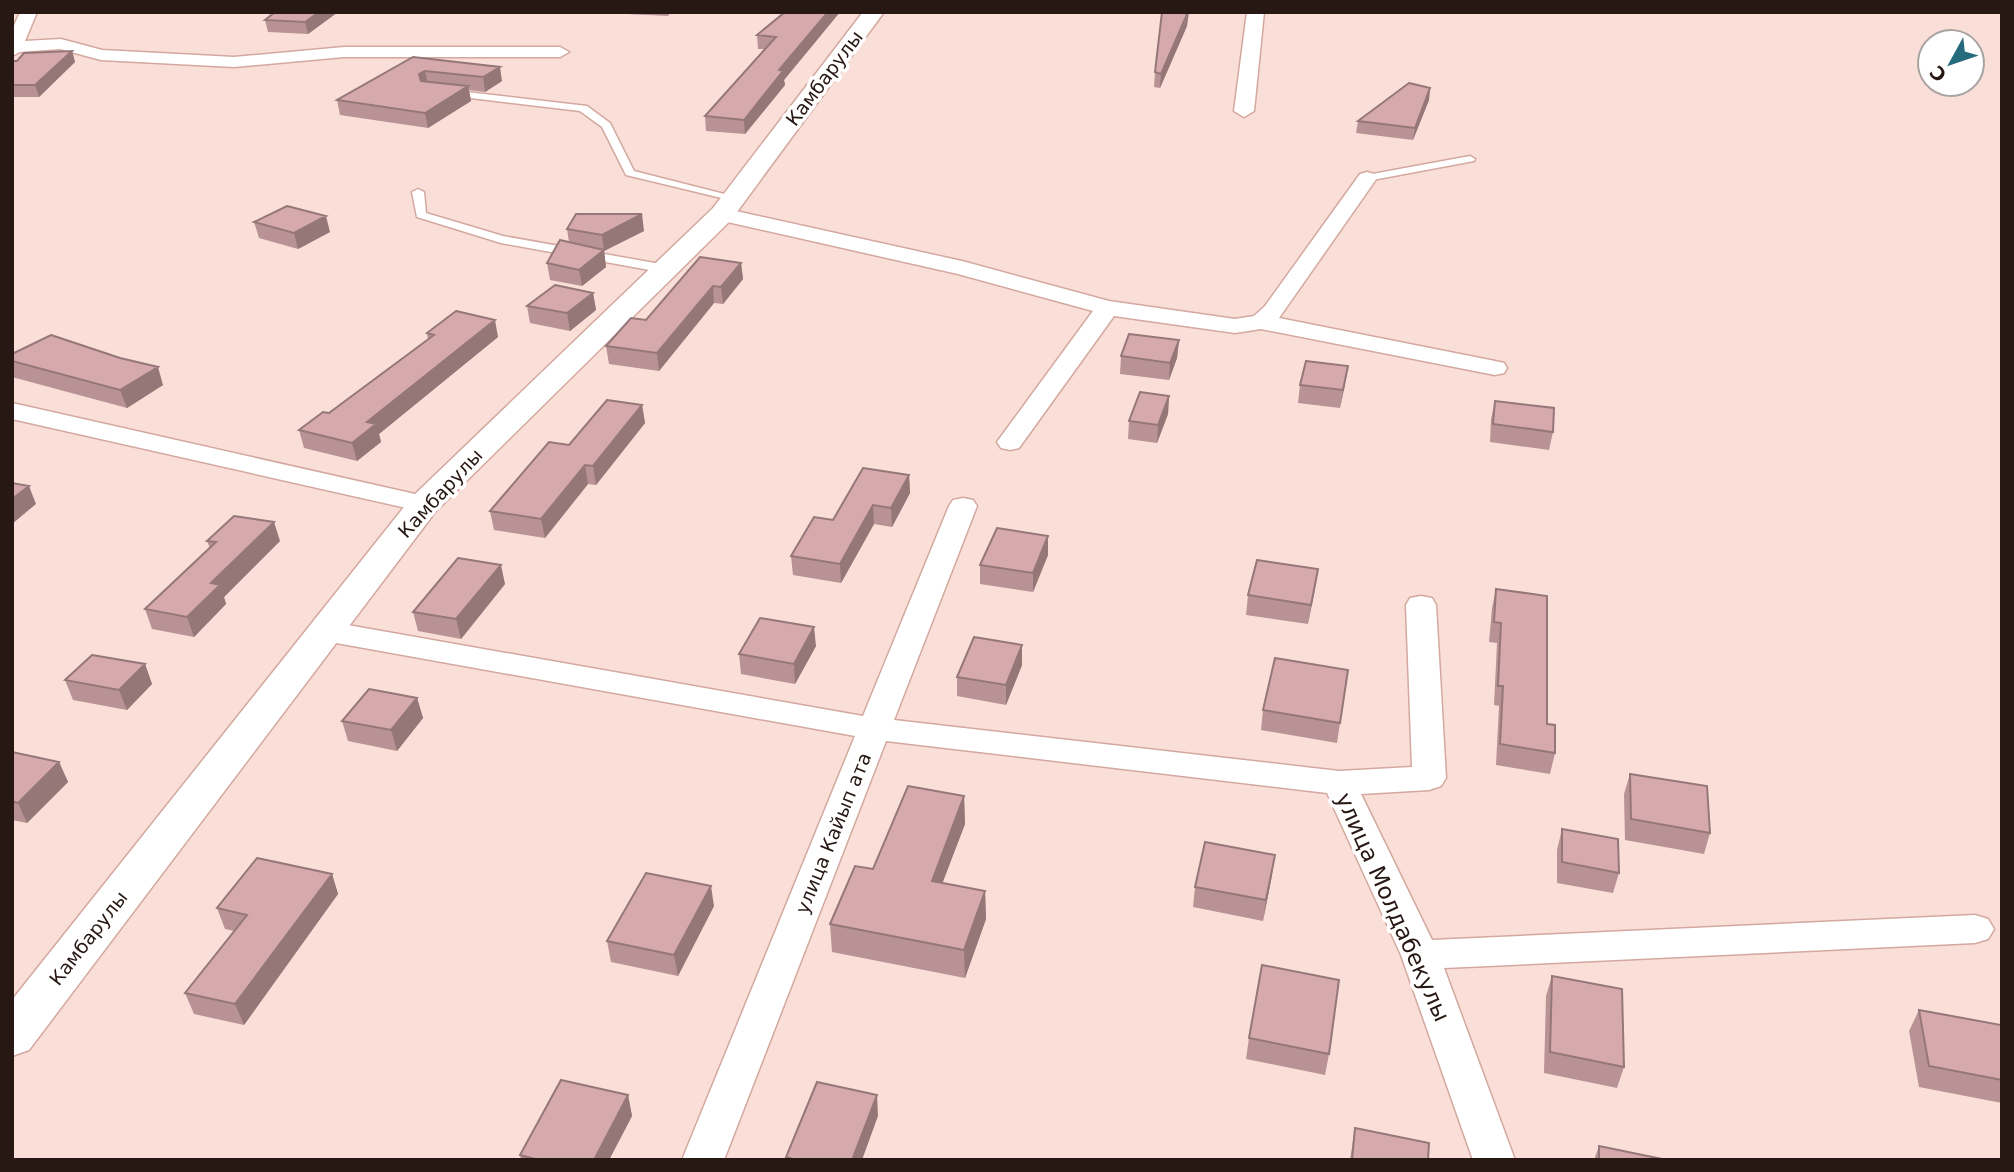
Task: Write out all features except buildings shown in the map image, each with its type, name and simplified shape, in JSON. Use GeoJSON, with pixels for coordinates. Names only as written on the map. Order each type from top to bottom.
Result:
{"type":"FeatureCollection","features":[{"type":"Feature","properties":{"kind":"street"},"geometry":{"type":"LineString","coordinates":[[29,12],[14,49],[61,44],[101,55],[234,62],[369,52],[560,52]]}},
{"type":"Feature","properties":{"kind":"street","name":"Камбарулы"},"geometry":{"type":"LineString","coordinates":[[12,1036],[424,505],[728,206],[874,12]]}},
{"type":"Feature","properties":{"kind":"street"},"geometry":{"type":"LineString","coordinates":[[1244,111],[1256,12]]}},
{"type":"Feature","properties":{"kind":"street"},"geometry":{"type":"LineString","coordinates":[[1261,322],[1273,311],[1367,178]]}},
{"type":"Feature","properties":{"kind":"street"},"geometry":{"type":"LineString","coordinates":[[728,206],[1108,308],[1235,326],[1261,322],[1495,368]]}},
{"type":"Feature","properties":{"kind":"street"},"geometry":{"type":"LineString","coordinates":[[1010,442],[1108,308]]}},
{"type":"Feature","properties":{"kind":"street"},"geometry":{"type":"LineString","coordinates":[[12,411],[424,505]]}},
{"type":"Feature","properties":{"kind":"street","name":"улица Кайып ата"},"geometry":{"type":"LineString","coordinates":[[703,1160],[963,506]]}},
{"type":"Feature","properties":{"kind":"street","name":"улица Молдабекулы"},"geometry":{"type":"LineString","coordinates":[[1421,605],[1429,778],[1339,783],[1420,955],[1494,1160]]}},
{"type":"Feature","properties":{"kind":"street"},"geometry":{"type":"LineString","coordinates":[[325,631],[875,729],[1339,783]]}},
{"type":"Feature","properties":{"kind":"street"},"geometry":{"type":"LineString","coordinates":[[1420,955],[1975,929]]}},
{"type":"Feature","properties":{"kind":"lane"},"geometry":{"type":"LineString","coordinates":[[441,92],[583,108],[606,125],[630,173],[728,206]]}},
{"type":"Feature","properties":{"kind":"lane"},"geometry":{"type":"LineString","coordinates":[[1367,178],[1470,159]]}},
{"type":"Feature","properties":{"kind":"lane"},"geometry":{"type":"LineString","coordinates":[[418,192],[421,215],[501,239],[666,269]]}}]}
